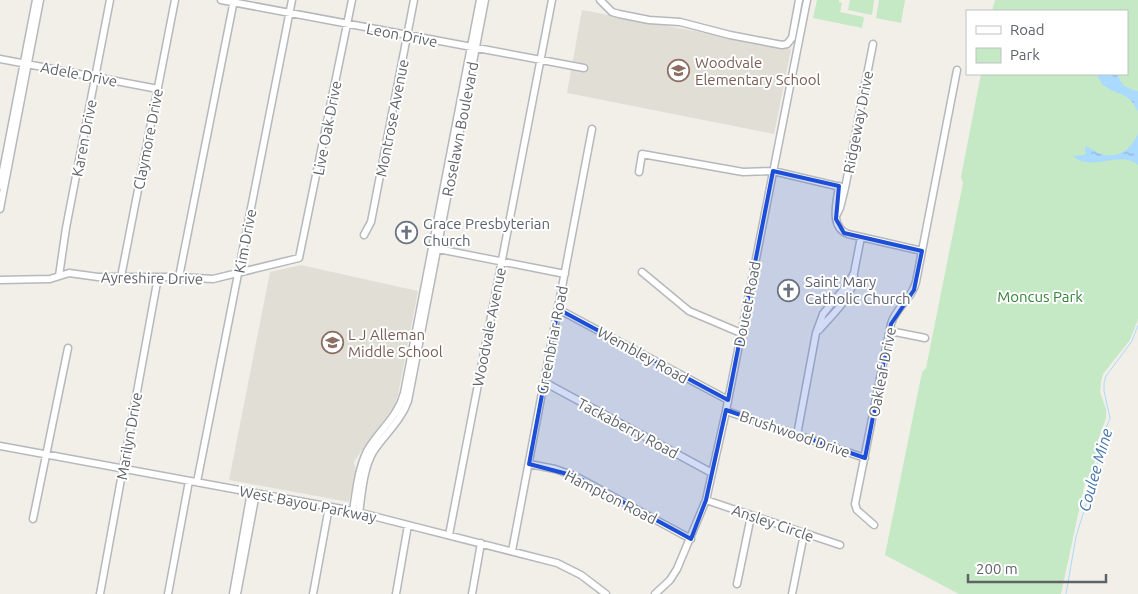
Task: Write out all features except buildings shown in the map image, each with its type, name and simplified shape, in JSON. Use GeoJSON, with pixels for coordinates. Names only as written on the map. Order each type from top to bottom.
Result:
{"type":"FeatureCollection","features":[{"type":"Feature","properties":{"kind":"street"},"geometry":{"type":"LineString","coordinates":[[0,209],[36,0]]}},
{"type":"Feature","properties":{"kind":"street"},"geometry":{"type":"LineString","coordinates":[[0,186],[40,0]]}},
{"type":"Feature","properties":{"kind":"street","name":"Karen Drive"},"geometry":{"type":"LineString","coordinates":[[59,276],[66,228],[110,0]]}},
{"type":"Feature","properties":{"kind":"street","name":"Claymore Drive"},"geometry":{"type":"LineString","coordinates":[[121,277],[175,0]]}},
{"type":"Feature","properties":{"kind":"street","name":"Leon Drive"},"geometry":{"type":"LineString","coordinates":[[221,0],[584,68]]}},
{"type":"Feature","properties":{"kind":"street","name":"Kim Drive"},"geometry":{"type":"LineString","coordinates":[[197,482],[292,0]]}},
{"type":"Feature","properties":{"kind":"street","name":"Live Oak Drive"},"geometry":{"type":"LineString","coordinates":[[301,256],[352,0]]}},
{"type":"Feature","properties":{"kind":"street","name":"Montrose Avenue"},"geometry":{"type":"LineString","coordinates":[[364,235],[371,222],[414,0]]}},
{"type":"Feature","properties":{"kind":"street","name":"Roselawn Boulevard"},"geometry":{"type":"LineString","coordinates":[[356,512],[368,449],[386,430],[407,393],[473,48],[480,0]]}},
{"type":"Feature","properties":{"kind":"street","name":"Roselawn Boulevard"},"geometry":{"type":"LineString","coordinates":[[473,48],[485,0]]}},
{"type":"Feature","properties":{"kind":"street","name":"Woodvale Avenue"},"geometry":{"type":"LineString","coordinates":[[449,536],[552,0]]}},
{"type":"Feature","properties":{"kind":"street"},"geometry":{"type":"LineString","coordinates":[[600,0],[610,10],[619,14],[649,20],[680,22],[730,35],[782,45],[787,44],[792,38],[799,0]]}},
{"type":"Feature","properties":{"kind":"street","name":"Doucet Road"},"geometry":{"type":"LineString","coordinates":[[655,594],[675,573],[706,500],[726,410],[807,0]]}},
{"type":"Feature","properties":{"kind":"street"},"geometry":{"type":"LineString","coordinates":[[179,277],[234,1]]}},
{"type":"Feature","properties":{"kind":"street","name":"Ridgeway Drive"},"geometry":{"type":"LineString","coordinates":[[639,172],[642,154],[744,172],[773,171],[842,187],[873,44]]}},
{"type":"Feature","properties":{"kind":"street","name":"Adele Drive"},"geometry":{"type":"LineString","coordinates":[[0,59],[158,89]]}},
{"type":"Feature","properties":{"kind":"street","name":"Oakleaf Drive"},"geometry":{"type":"LineString","coordinates":[[874,525],[855,506],[894,316],[914,290],[957,70]]}},
{"type":"Feature","properties":{"kind":"street","name":"Greenbriar Road"},"geometry":{"type":"LineString","coordinates":[[512,551],[592,129]]}},
{"type":"Feature","properties":{"kind":"street"},"geometry":{"type":"LineString","coordinates":[[842,187],[836,208],[837,223],[841,230],[861,237],[922,251]]}},
{"type":"Feature","properties":{"kind":"street"},"geometry":{"type":"LineString","coordinates":[[797,435],[816,333],[824,314],[848,284],[854,273],[861,237]]}},
{"type":"Feature","properties":{"kind":"street"},"geometry":{"type":"LineString","coordinates":[[434,248],[565,274]]}},
{"type":"Feature","properties":{"kind":"street","name":"Ayreshire Drive"},"geometry":{"type":"LineString","coordinates":[[0,280],[50,279],[68,273],[92,276],[213,279],[296,260],[301,256]]}},
{"type":"Feature","properties":{"kind":"street"},"geometry":{"type":"LineString","coordinates":[[642,272],[689,311],[741,333]]}},
{"type":"Feature","properties":{"kind":"street","name":"Marilyn Drive"},"geometry":{"type":"LineString","coordinates":[[100,594],[158,277]]}},
{"type":"Feature","properties":{"kind":"street","name":"Wembley Road"},"geometry":{"type":"LineString","coordinates":[[558,309],[728,400]]}},
{"type":"Feature","properties":{"kind":"street"},"geometry":{"type":"LineString","coordinates":[[890,331],[926,338]]}},
{"type":"Feature","properties":{"kind":"street"},"geometry":{"type":"LineString","coordinates":[[33,519],[68,348]]}},
{"type":"Feature","properties":{"kind":"street","name":"Tackaberry Road"},"geometry":{"type":"LineString","coordinates":[[544,382],[712,473]]}},
{"type":"Feature","properties":{"kind":"street","name":"Brushwood Drive"},"geometry":{"type":"LineString","coordinates":[[726,410],[864,458]]}},
{"type":"Feature","properties":{"kind":"street","name":"West Bayou Parkway"},"geometry":{"type":"LineString","coordinates":[[0,446],[356,512],[546,560],[569,569],[590,581],[606,594]]}},
{"type":"Feature","properties":{"kind":"street","name":"Hampton Road"},"geometry":{"type":"LineString","coordinates":[[528,464],[555,469],[575,476],[691,539]]}},
{"type":"Feature","properties":{"kind":"street"},"geometry":{"type":"LineString","coordinates":[[168,594],[189,481]]}},
{"type":"Feature","properties":{"kind":"street"},"geometry":{"type":"LineString","coordinates":[[233,594],[254,492]]}},
{"type":"Feature","properties":{"kind":"street"},"geometry":{"type":"LineString","coordinates":[[237,594],[254,492]]}},
{"type":"Feature","properties":{"kind":"street","name":"Ansley Circle"},"geometry":{"type":"LineString","coordinates":[[706,500],[840,545]]}},
{"type":"Feature","properties":{"kind":"street"},"geometry":{"type":"LineString","coordinates":[[313,594],[329,507]]}},
{"type":"Feature","properties":{"kind":"street"},"geometry":{"type":"LineString","coordinates":[[737,584],[751,516]]}},
{"type":"Feature","properties":{"kind":"street"},"geometry":{"type":"LineString","coordinates":[[396,594],[408,525]]}},
{"type":"Feature","properties":{"kind":"street"},"geometry":{"type":"LineString","coordinates":[[792,594],[804,534]]}},
{"type":"Feature","properties":{"kind":"street"},"geometry":{"type":"LineString","coordinates":[[472,594],[481,543]]}},
{"type":"Feature","properties":{"kind":"highlighted area"},"geometry":{"type":"Polygon","coordinates":[[[773,171],[839,186],[836,219],[844,233],[922,251],[914,290],[891,324],[865,458],[726,410],[706,500],[691,539],[575,476],[529,464],[558,309],[728,400],[773,171]]]}},
{"type":"Feature","properties":{"kind":"shaded area","name":"Woodvale Elementary School"},"geometry":{"type":"Polygon","coordinates":[[[582,10],[791,49],[774,134],[567,93],[582,10]]]}},
{"type":"Feature","properties":{"kind":"shaded area","name":"L J Alleman Middle School"},"geometry":{"type":"Polygon","coordinates":[[[301,265],[418,291],[398,395],[394,407],[354,462],[356,471],[349,502],[229,480],[270,272],[301,265]]]}},
{"type":"Feature","properties":{"kind":"green space"},"geometry":{"type":"Polygon","coordinates":[[[817,0],[839,0],[842,3],[840,12],[864,17],[862,28],[813,18],[817,0]]]}},
{"type":"Feature","properties":{"kind":"green space"},"geometry":{"type":"Polygon","coordinates":[[[850,0],[874,0],[872,15],[848,10],[850,0]]]}},
{"type":"Feature","properties":{"kind":"green space"},"geometry":{"type":"Polygon","coordinates":[[[879,0],[905,0],[901,23],[876,18],[879,0]]]}},
{"type":"Feature","properties":{"kind":"green space","name":"Moncus Park"},"geometry":{"type":"Polygon","coordinates":[[[995,0],[1138,0],[1138,319],[1130,340],[1103,374],[1100,392],[1106,409],[1106,418],[1097,443],[1094,467],[1085,482],[1061,594],[959,594],[885,555],[922,372],[926,368],[963,183],[961,177],[981,75],[1128,75],[1128,10],[992,10],[995,0]]]}},
{"type":"Feature","properties":{"kind":"water"},"geometry":{"type":"Polygon","coordinates":[[[1098,75],[1118,75],[1120,81],[1125,86],[1138,91],[1138,112],[1126,96],[1106,87],[1098,78],[1098,75]]]}},
{"type":"Feature","properties":{"kind":"water"},"geometry":{"type":"Polygon","coordinates":[[[1138,132],[1138,165],[1123,159],[1089,162],[1081,161],[1073,156],[1084,155],[1086,153],[1086,146],[1097,153],[1116,155],[1130,147],[1138,132]]]}},
{"type":"Feature","properties":{"kind":"waterway","name":"Coulee Mine"},"geometry":{"type":"LineString","coordinates":[[1066,594],[1076,537],[1097,468],[1100,444],[1110,418],[1104,383],[1106,376],[1132,341],[1138,325]]}},
{"type":"Feature","properties":{"kind":"place","name":"Woodvale Elementary School"},"geometry":{"type":"Point","coordinates":[679,71]}},
{"type":"Feature","properties":{"kind":"place","name":"Grace Presbyterian Church"},"geometry":{"type":"Point","coordinates":[407,232]}},
{"type":"Feature","properties":{"kind":"place","name":"Saint Mary Catholic Church"},"geometry":{"type":"Point","coordinates":[789,290]}},
{"type":"Feature","properties":{"kind":"place","name":"L J Alleman Middle School"},"geometry":{"type":"Point","coordinates":[332,343]}}]}
